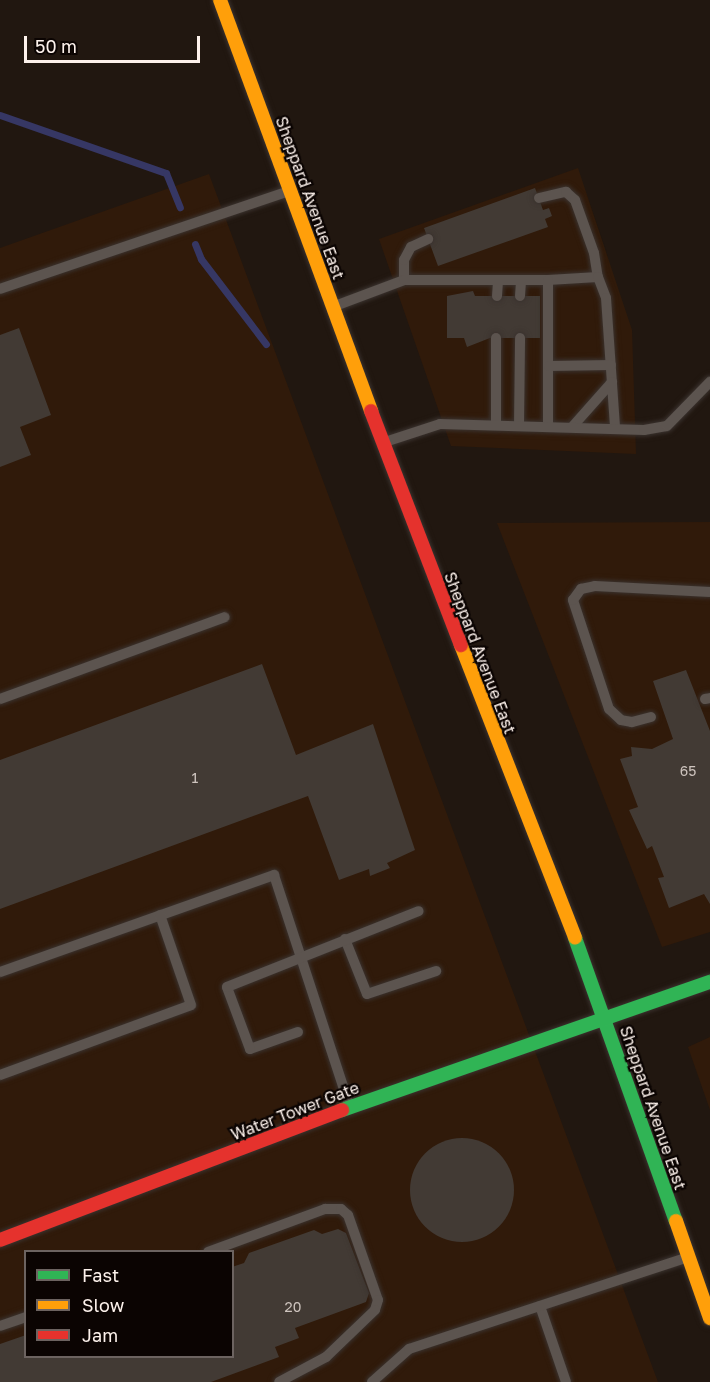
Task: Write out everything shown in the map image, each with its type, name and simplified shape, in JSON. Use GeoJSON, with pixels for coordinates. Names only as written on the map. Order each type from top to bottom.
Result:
{"type":"FeatureCollection","features":[{"type":"Feature","properties":{"kind":"main road","name":"Sheppard Avenue East"},"geometry":{"type":"LineString","coordinates":[[220,0],[383,443],[604,1020],[710,1318]]}},
{"type":"Feature","properties":{"kind":"main road","name":"Water Tower Gate"},"geometry":{"type":"LineString","coordinates":[[0,1240],[351,1107],[710,982]]}},
{"type":"Feature","properties":{"kind":"lane"},"geometry":{"type":"LineString","coordinates":[[0,289],[289,191]]}},
{"type":"Feature","properties":{"kind":"lane"},"geometry":{"type":"LineString","coordinates":[[539,198],[567,192],[575,201],[594,253],[598,277],[606,298],[615,427]]}},
{"type":"Feature","properties":{"kind":"lane"},"geometry":{"type":"LineString","coordinates":[[404,280],[404,260],[411,247],[428,239]]}},
{"type":"Feature","properties":{"kind":"lane"},"geometry":{"type":"LineString","coordinates":[[333,306],[404,280],[548,280],[598,277]]}},
{"type":"Feature","properties":{"kind":"lane"},"geometry":{"type":"LineString","coordinates":[[497,296],[498,280]]}},
{"type":"Feature","properties":{"kind":"lane"},"geometry":{"type":"LineString","coordinates":[[520,296],[521,280]]}},
{"type":"Feature","properties":{"kind":"lane"},"geometry":{"type":"LineString","coordinates":[[548,280],[548,426]]}},
{"type":"Feature","properties":{"kind":"lane"},"geometry":{"type":"LineString","coordinates":[[496,338],[496,425]]}},
{"type":"Feature","properties":{"kind":"lane"},"geometry":{"type":"LineString","coordinates":[[519,425],[520,338]]}},
{"type":"Feature","properties":{"kind":"lane"},"geometry":{"type":"LineString","coordinates":[[549,366],[611,365]]}},
{"type":"Feature","properties":{"kind":"lane"},"geometry":{"type":"LineString","coordinates":[[573,426],[612,382]]}},
{"type":"Feature","properties":{"kind":"lane"},"geometry":{"type":"LineString","coordinates":[[383,443],[440,424],[615,427],[644,430],[667,426],[710,382]]}},
{"type":"Feature","properties":{"kind":"lane"},"geometry":{"type":"LineString","coordinates":[[651,717],[632,722],[621,720],[609,709],[573,600],[581,589],[595,585],[710,592]]}},
{"type":"Feature","properties":{"kind":"lane"},"geometry":{"type":"LineString","coordinates":[[0,699],[225,616]]}},
{"type":"Feature","properties":{"kind":"lane"},"geometry":{"type":"LineString","coordinates":[[0,972],[274,875],[303,955],[351,1107]]}},
{"type":"Feature","properties":{"kind":"lane"},"geometry":{"type":"LineString","coordinates":[[298,1032],[250,1049],[227,987],[419,911]]}},
{"type":"Feature","properties":{"kind":"lane"},"geometry":{"type":"LineString","coordinates":[[0,1075],[191,1005],[160,915]]}},
{"type":"Feature","properties":{"kind":"lane"},"geometry":{"type":"LineString","coordinates":[[345,939],[367,994],[436,971]]}},
{"type":"Feature","properties":{"kind":"lane"},"geometry":{"type":"LineString","coordinates":[[211,1250],[325,1209],[341,1209],[348,1215],[378,1300],[375,1310],[326,1357],[279,1382]]}},
{"type":"Feature","properties":{"kind":"lane"},"geometry":{"type":"LineString","coordinates":[[372,1382],[409,1349],[688,1257]]}},
{"type":"Feature","properties":{"kind":"lane"},"geometry":{"type":"LineString","coordinates":[[540,1306],[566,1382]]}},
{"type":"Feature","properties":{"kind":"lane"},"geometry":{"type":"LineString","coordinates":[[0,1326],[24,1318]]}},
{"type":"Feature","properties":{"kind":"shaded area"},"geometry":{"type":"Polygon","coordinates":[[[578,168],[632,330],[636,454],[451,446],[379,239],[578,168]]]}},
{"type":"Feature","properties":{"kind":"shaded area"},"geometry":{"type":"Polygon","coordinates":[[[209,174],[658,1382],[0,1382],[0,248],[209,174]]]}},
{"type":"Feature","properties":{"kind":"shaded area"},"geometry":{"type":"Polygon","coordinates":[[[710,522],[710,932],[662,947],[497,523],[710,522]]]}},
{"type":"Feature","properties":{"kind":"shaded area"},"geometry":{"type":"Polygon","coordinates":[[[710,1037],[710,1110],[688,1047],[710,1037]]]}},
{"type":"Feature","properties":{"kind":"building"},"geometry":{"type":"Polygon","coordinates":[[[535,188],[543,210],[549,208],[552,216],[545,219],[548,227],[438,266],[424,228],[535,188]]]}},
{"type":"Feature","properties":{"kind":"building"},"geometry":{"type":"Polygon","coordinates":[[[473,291],[475,296],[540,296],[540,338],[490,338],[467,347],[464,338],[447,338],[447,296],[473,291]]]}},
{"type":"Feature","properties":{"kind":"building"},"geometry":{"type":"Polygon","coordinates":[[[19,328],[51,415],[20,427],[31,455],[0,467],[0,335],[19,328]]]}},
{"type":"Feature","properties":{"kind":"building"},"geometry":{"type":"Polygon","coordinates":[[[262,664],[296,755],[373,724],[415,850],[387,863],[390,868],[370,876],[369,869],[339,880],[308,796],[0,909],[0,760],[262,664]]]}},
{"type":"Feature","properties":{"kind":"building"},"geometry":{"type":"Polygon","coordinates":[[[686,670],[710,731],[710,904],[704,894],[669,908],[658,878],[664,877],[652,846],[647,849],[629,810],[638,807],[620,759],[632,756],[631,747],[652,749],[673,739],[653,681],[686,670]]]}},
{"type":"Feature","properties":{"kind":"building"},"geometry":{"type":"Polygon","coordinates":[[[462,1138],[482,1142],[499,1153],[510,1170],[514,1190],[510,1210],[499,1227],[482,1238],[462,1242],[442,1238],[425,1227],[414,1210],[410,1190],[414,1170],[425,1153],[442,1142],[462,1138]]]}},
{"type":"Feature","properties":{"kind":"building"},"geometry":{"type":"Polygon","coordinates":[[[338,1229],[346,1233],[369,1293],[366,1302],[295,1328],[299,1338],[275,1347],[279,1357],[211,1382],[0,1382],[0,1344],[24,1336],[24,1358],[234,1358],[234,1266],[244,1263],[249,1253],[314,1230],[322,1234],[338,1229]]]}},
{"type":"Feature","properties":{"kind":"waterway"},"geometry":{"type":"LineString","coordinates":[[0,115],[166,173],[180,207]]}},
{"type":"Feature","properties":{"kind":"waterway"},"geometry":{"type":"LineString","coordinates":[[195,244],[201,259],[266,344]]}},
{"type":"Feature","properties":{"kind":"traffic: fast"},"geometry":{"type":"LineString","coordinates":[[575,938],[676,1221]]}},
{"type":"Feature","properties":{"kind":"traffic: fast"},"geometry":{"type":"LineString","coordinates":[[342,1110],[710,982]]}},
{"type":"Feature","properties":{"kind":"traffic: slow"},"geometry":{"type":"LineString","coordinates":[[220,0],[371,411]]}},
{"type":"Feature","properties":{"kind":"traffic: slow"},"geometry":{"type":"LineString","coordinates":[[461,645],[575,938]]}},
{"type":"Feature","properties":{"kind":"traffic: slow"},"geometry":{"type":"LineString","coordinates":[[676,1221],[710,1318]]}},
{"type":"Feature","properties":{"kind":"traffic: jam"},"geometry":{"type":"LineString","coordinates":[[371,411],[461,645]]}},
{"type":"Feature","properties":{"kind":"traffic: jam"},"geometry":{"type":"LineString","coordinates":[[0,1240],[342,1110]]}}]}
